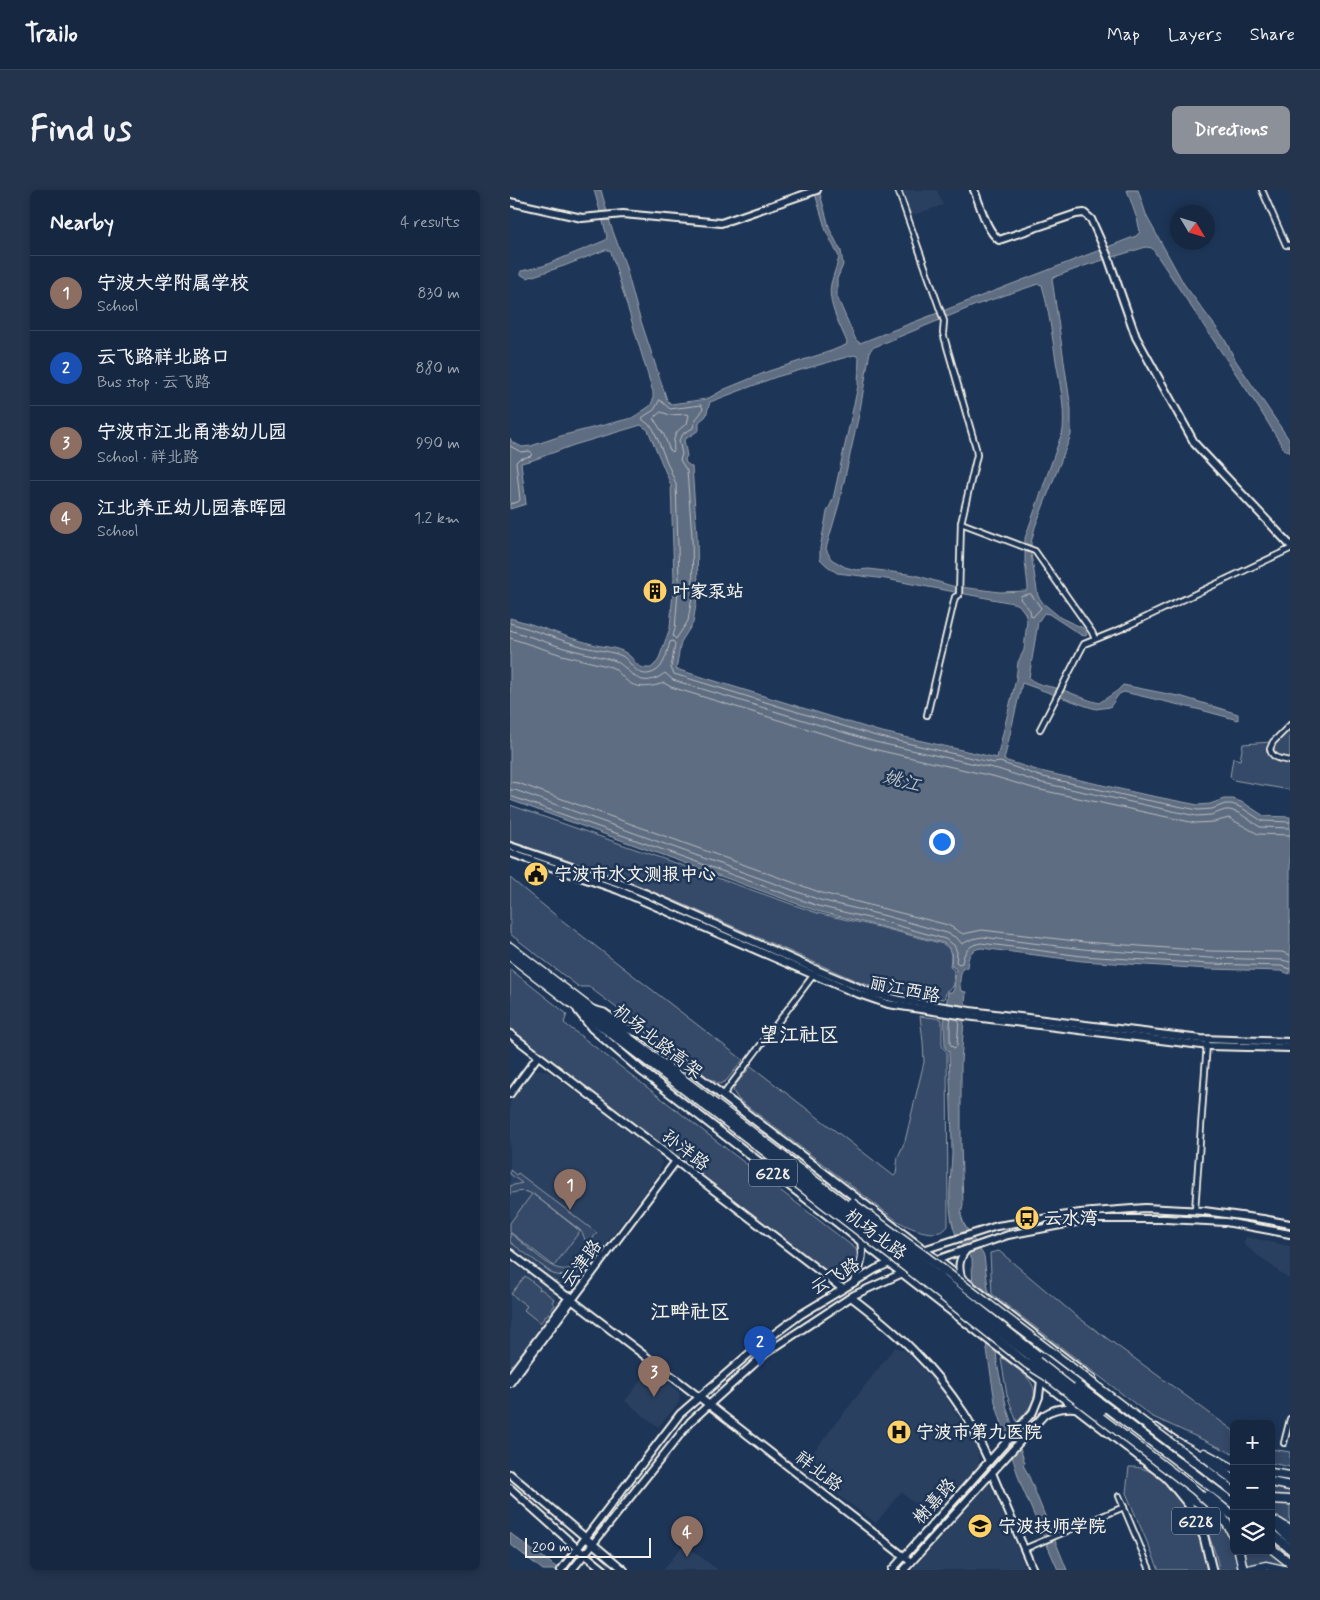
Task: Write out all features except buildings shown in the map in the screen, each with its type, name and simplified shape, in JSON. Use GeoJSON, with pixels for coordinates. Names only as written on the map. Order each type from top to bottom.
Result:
{"type":"FeatureCollection","features":[{"type":"Feature","properties":{"kind":"highway","name":"机场北路高架"},"geometry":{"type":"LineString","coordinates":[[510,947],[593,1010],[784,1166]]}},
{"type":"Feature","properties":{"kind":"highway","name":"机场北路高架"},"geometry":{"type":"LineString","coordinates":[[510,956],[784,1166]]}},
{"type":"Feature","properties":{"kind":"highway"},"geometry":{"type":"LineString","coordinates":[[784,1166],[816,1177],[925,1256],[1230,1489]]}},
{"type":"Feature","properties":{"kind":"highway"},"geometry":{"type":"LineString","coordinates":[[784,1166],[1026,1363],[1057,1384],[1195,1490],[1219,1512],[1230,1530]]}},
{"type":"Feature","properties":{"kind":"highway","name":"机场北路"},"geometry":{"type":"LineString","coordinates":[[784,1166],[1230,1501]]}},
{"type":"Feature","properties":{"kind":"highway","name":"机场北路"},"geometry":{"type":"LineString","coordinates":[[784,1166],[916,1266],[1204,1491],[1230,1514]]}},
{"type":"Feature","properties":{"kind":"highway"},"geometry":{"type":"LineString","coordinates":[[1177,1442],[1203,1457],[1230,1477]]}},
{"type":"Feature","properties":{"kind":"highway","name":"G228"},"geometry":{"type":"LineString","coordinates":[[1177,1442],[1230,1462]]}},
{"type":"Feature","properties":{"kind":"highway","name":"G228"},"geometry":{"type":"LineString","coordinates":[[1202,1452],[1230,1467]]}},
{"type":"Feature","properties":{"kind":"highway"},"geometry":{"type":"LineString","coordinates":[[1206,1470],[1230,1485]]}},
{"type":"Feature","properties":{"kind":"highway"},"geometry":{"type":"LineString","coordinates":[[1275,1474],[1290,1476]]}},
{"type":"Feature","properties":{"kind":"highway"},"geometry":{"type":"LineString","coordinates":[[1167,1478],[1191,1498],[1230,1522]]}},
{"type":"Feature","properties":{"kind":"highway"},"geometry":{"type":"LineString","coordinates":[[1275,1483],[1290,1486]]}},
{"type":"Feature","properties":{"kind":"highway"},"geometry":{"type":"LineString","coordinates":[[1275,1499],[1290,1500]]}},
{"type":"Feature","properties":{"kind":"highway"},"geometry":{"type":"LineString","coordinates":[[1275,1521],[1290,1530]]}},
{"type":"Feature","properties":{"kind":"highway"},"geometry":{"type":"LineString","coordinates":[[1275,1523],[1290,1539]]}},
{"type":"Feature","properties":{"kind":"highway"},"geometry":{"type":"LineString","coordinates":[[1275,1536],[1290,1549]]}},
{"type":"Feature","properties":{"kind":"highway"},"geometry":{"type":"LineString","coordinates":[[1275,1551],[1287,1560]]}},
{"type":"Feature","properties":{"kind":"highway"},"geometry":{"type":"LineString","coordinates":[[1240,1555],[1243,1570]]}},
{"type":"Feature","properties":{"kind":"highway"},"geometry":{"type":"LineString","coordinates":[[1248,1570],[1266,1566],[1284,1570]]}},
{"type":"Feature","properties":{"kind":"main road"},"geometry":{"type":"LineString","coordinates":[[510,202],[582,218],[623,214],[721,223],[815,190]]}},
{"type":"Feature","properties":{"kind":"main road"},"geometry":{"type":"LineString","coordinates":[[974,190],[990,229],[999,240],[1076,214],[1084,213],[1091,219],[1108,257],[1136,337],[1195,444],[1290,547]]}},
{"type":"Feature","properties":{"kind":"main road","name":"丽江西路"},"geometry":{"type":"LineString","coordinates":[[510,846],[647,894],[853,992],[888,1004],[1208,1042],[1290,1048]]}},
{"type":"Feature","properties":{"kind":"main road","name":"丽江西路"},"geometry":{"type":"LineString","coordinates":[[510,854],[618,890],[815,973]]}},
{"type":"Feature","properties":{"kind":"main road","name":"机场北路"},"geometry":{"type":"LineString","coordinates":[[575,1006],[592,1028],[643,1072],[1167,1478]]}},
{"type":"Feature","properties":{"kind":"main road","name":"机场北路"},"geometry":{"type":"LineString","coordinates":[[593,1010],[604,1013],[624,1027],[644,1035],[925,1249],[1149,1423],[1177,1442]]}},
{"type":"Feature","properties":{"kind":"main road","name":"孙洋路"},"geometry":{"type":"LineString","coordinates":[[510,1034],[843,1289]]}},
{"type":"Feature","properties":{"kind":"main road"},"geometry":{"type":"LineString","coordinates":[[1208,1042],[1290,1042]]}},
{"type":"Feature","properties":{"kind":"main road"},"geometry":{"type":"LineString","coordinates":[[510,1094],[538,1056]]}},
{"type":"Feature","properties":{"kind":"main road","name":"云津路"},"geometry":{"type":"LineString","coordinates":[[510,1376],[675,1160]]}},
{"type":"Feature","properties":{"kind":"main road","name":"云飞路"},"geometry":{"type":"LineString","coordinates":[[561,1570],[680,1414],[758,1346],[800,1315],[876,1270],[925,1249],[997,1226],[1080,1213],[1145,1208],[1195,1210],[1290,1224]]}},
{"type":"Feature","properties":{"kind":"main road","name":"云飞路"},"geometry":{"type":"LineString","coordinates":[[573,1570],[690,1422],[707,1404],[766,1352],[851,1297],[903,1273],[967,1249],[1008,1236],[1092,1220],[1166,1219],[1226,1222],[1290,1234]]}},
{"type":"Feature","properties":{"kind":"main road"},"geometry":{"type":"LineString","coordinates":[[853,1283],[861,1265],[863,1252],[861,1241]]}},
{"type":"Feature","properties":{"kind":"main road"},"geometry":{"type":"LineString","coordinates":[[961,1277],[958,1268],[967,1249]]}},
{"type":"Feature","properties":{"kind":"main road","name":"祥北路"},"geometry":{"type":"LineString","coordinates":[[510,1255],[911,1562]]}},
{"type":"Feature","properties":{"kind":"main road"},"geometry":{"type":"LineString","coordinates":[[851,1297],[909,1344],[940,1379],[966,1414],[989,1461]]}},
{"type":"Feature","properties":{"kind":"main road","name":"云津路"},"geometry":{"type":"LineString","coordinates":[[510,1383],[569,1300]]}},
{"type":"Feature","properties":{"kind":"main road","name":"榭嘉路"},"geometry":{"type":"LineString","coordinates":[[892,1570],[1033,1412],[1039,1397],[1041,1380]]}},
{"type":"Feature","properties":{"kind":"main road","name":"榭嘉路"},"geometry":{"type":"LineString","coordinates":[[904,1570],[1044,1415],[1051,1410],[1062,1407],[1076,1408]]}},
{"type":"Feature","properties":{"kind":"main road"},"geometry":{"type":"LineString","coordinates":[[992,1472],[1033,1570]]}},
{"type":"Feature","properties":{"kind":"main road"},"geometry":{"type":"LineString","coordinates":[[510,1474],[624,1570]]}},
{"type":"Feature","properties":{"kind":"main road","name":"G228"},"geometry":{"type":"LineString","coordinates":[[1167,1478],[1189,1505],[1204,1537],[1212,1570]]}},
{"type":"Feature","properties":{"kind":"main road"},"geometry":{"type":"LineString","coordinates":[[510,1488],[604,1570]]}},
{"type":"Feature","properties":{"kind":"street"},"geometry":{"type":"LineString","coordinates":[[898,190],[944,321],[943,333],[977,455],[962,523],[959,595],[955,598],[927,714]]}},
{"type":"Feature","properties":{"kind":"street"},"geometry":{"type":"LineString","coordinates":[[1262,190],[1286,245],[1290,245]]}},
{"type":"Feature","properties":{"kind":"street"},"geometry":{"type":"LineString","coordinates":[[962,523],[1035,551],[1092,632],[1094,639]]}},
{"type":"Feature","properties":{"kind":"street"},"geometry":{"type":"LineString","coordinates":[[1040,729],[1083,645],[1121,629],[1290,547]]}},
{"type":"Feature","properties":{"kind":"street"},"geometry":{"type":"LineString","coordinates":[[1290,725],[1273,742],[1270,749],[1271,754],[1277,758],[1290,760]]}},
{"type":"Feature","properties":{"kind":"street"},"geometry":{"type":"LineString","coordinates":[[723,1095],[815,973]]}},
{"type":"Feature","properties":{"kind":"street"},"geometry":{"type":"LineString","coordinates":[[1195,1210],[1208,1042]]}},
{"type":"Feature","properties":{"kind":"street"},"geometry":{"type":"LineString","coordinates":[[1284,1443],[1290,1419]]}},
{"type":"Feature","properties":{"kind":"street"},"geometry":{"type":"LineString","coordinates":[[1119,1496],[1150,1570]]}},
{"type":"Feature","properties":{"kind":"street"},"geometry":{"type":"LineString","coordinates":[[1024,1548],[1124,1507]]}},
{"type":"Feature","properties":{"kind":"shaded area"},"geometry":{"type":"Polygon","coordinates":[[[901,190],[937,190],[943,205],[910,216],[901,190]]]}},
{"type":"Feature","properties":{"kind":"shaded area"},"geometry":{"type":"Polygon","coordinates":[[[1290,729],[1290,757],[1277,755],[1273,751],[1273,747],[1290,729]]]}},
{"type":"Feature","properties":{"kind":"shaded area"},"geometry":{"type":"Polygon","coordinates":[[[1271,742],[1267,749],[1273,759],[1290,763],[1290,790],[1233,780],[1230,777],[1233,758],[1240,760],[1243,744],[1271,742]]]}},
{"type":"Feature","properties":{"kind":"shaded area"},"geometry":{"type":"Polygon","coordinates":[[[510,805],[817,913],[943,944],[951,954],[950,967],[954,970],[953,987],[947,990],[944,999],[881,989],[859,982],[678,902],[510,841],[510,805]]]}},
{"type":"Feature","properties":{"kind":"shaded area"},"geometry":{"type":"Polygon","coordinates":[[[510,878],[743,1060],[726,1081],[720,1084],[710,1079],[589,987],[579,987],[510,934],[510,878]]]}},
{"type":"Feature","properties":{"kind":"shaded area"},"geometry":{"type":"Polygon","coordinates":[[[510,969],[567,1014],[564,1023],[856,1249],[857,1261],[852,1271],[842,1276],[829,1275],[510,1028],[510,969]]]}},
{"type":"Feature","properties":{"kind":"shaded area"},"geometry":{"type":"Polygon","coordinates":[[[920,1016],[942,1019],[942,1045],[947,1052],[948,1226],[937,1233],[923,1232],[896,1220],[738,1099],[733,1091],[734,1087],[751,1066],[894,1176],[896,1174],[898,1157],[905,1141],[924,1062],[920,1016]]]}},
{"type":"Feature","properties":{"kind":"shaded area"},"geometry":{"type":"Polygon","coordinates":[[[539,1069],[549,1072],[658,1154],[662,1162],[659,1173],[576,1284],[570,1287],[560,1287],[510,1248],[510,1102],[531,1073],[539,1069]]]}},
{"type":"Feature","properties":{"kind":"shaded area"},"geometry":{"type":"Polygon","coordinates":[[[510,1170],[516,1175],[518,1173],[597,1233],[593,1238],[592,1255],[584,1268],[571,1275],[553,1274],[510,1242],[510,1233],[549,1264],[554,1267],[563,1269],[577,1265],[585,1253],[586,1245],[580,1230],[533,1194],[580,1231],[554,1266],[510,1232],[510,1223],[532,1194],[521,1191],[510,1194],[510,1186],[522,1183],[510,1174],[510,1170]]]}},
{"type":"Feature","properties":{"kind":"shaded area"},"geometry":{"type":"Polygon","coordinates":[[[1246,1237],[1290,1246],[1290,1280],[1243,1244],[1246,1237]]]}},
{"type":"Feature","properties":{"kind":"shaded area"},"geometry":{"type":"Polygon","coordinates":[[[999,1251],[1075,1315],[1230,1428],[1230,1452],[1151,1416],[992,1294],[990,1253],[999,1251]]]}},
{"type":"Feature","properties":{"kind":"shaded area"},"geometry":{"type":"Polygon","coordinates":[[[510,1261],[553,1293],[558,1302],[557,1310],[510,1370],[510,1261]]]}},
{"type":"Feature","properties":{"kind":"shaded area"},"geometry":{"type":"Polygon","coordinates":[[[525,1276],[540,1288],[539,1290],[541,1289],[554,1299],[552,1302],[555,1305],[540,1323],[524,1310],[527,1306],[511,1294],[525,1276]]]}},
{"type":"Feature","properties":{"kind":"shaded area","name":"宁波市第九医院"},"geometry":{"type":"Polygon","coordinates":[[[895,1347],[905,1351],[937,1384],[974,1441],[978,1451],[979,1465],[932,1518],[901,1492],[876,1523],[801,1468],[895,1347]]]}},
{"type":"Feature","properties":{"kind":"shaded area"},"geometry":{"type":"Polygon","coordinates":[[[1003,1358],[1022,1373],[1033,1386],[1033,1401],[1017,1422],[1007,1395],[1001,1359],[1003,1358]]]}},
{"type":"Feature","properties":{"kind":"shaded area"},"geometry":{"type":"Polygon","coordinates":[[[650,1368],[680,1393],[679,1403],[658,1427],[625,1401],[650,1368]]]}},
{"type":"Feature","properties":{"kind":"shaded area"},"geometry":{"type":"Polygon","coordinates":[[[1275,1450],[1290,1452],[1290,1467],[1275,1464],[1275,1450]]]}},
{"type":"Feature","properties":{"kind":"shaded area"},"geometry":{"type":"Polygon","coordinates":[[[1129,1467],[1152,1472],[1181,1501],[1195,1525],[1208,1570],[1159,1570],[1126,1493],[1129,1467]]]}},
{"type":"Feature","properties":{"kind":"shaded area"},"geometry":{"type":"Polygon","coordinates":[[[1225,1467],[1230,1468],[1230,1555],[1275,1555],[1275,1479],[1290,1481],[1290,1570],[1219,1570],[1213,1546],[1196,1508],[1225,1467]]]}},
{"type":"Feature","properties":{"kind":"shaded area","name":"宁波技师学院"},"geometry":{"type":"Polygon","coordinates":[[[990,1483],[1026,1570],[912,1570],[990,1483]]]}},
{"type":"Feature","properties":{"kind":"shaded area"},"geometry":{"type":"Polygon","coordinates":[[[684,1544],[718,1570],[663,1570],[684,1544]]]}},
{"type":"Feature","properties":{"kind":"water","name":"姚江"},"geometry":{"type":"Polygon","coordinates":[[[594,190],[601,190],[638,312],[667,400],[671,404],[707,399],[725,389],[769,371],[846,345],[847,342],[832,306],[830,291],[839,257],[826,231],[814,190],[819,190],[830,230],[841,251],[843,265],[837,279],[837,297],[856,340],[860,343],[1136,236],[1140,232],[1127,190],[1138,190],[1147,217],[1184,284],[1224,338],[1236,361],[1290,441],[1290,453],[1284,449],[1152,248],[1146,247],[1087,265],[1052,279],[1071,409],[1071,435],[1035,527],[1031,543],[1031,554],[1038,596],[1043,603],[1061,618],[1083,628],[1087,634],[1086,636],[1081,635],[1049,614],[1044,613],[1038,622],[1029,678],[1040,684],[1099,703],[1123,685],[1183,697],[1238,714],[1238,720],[1124,692],[1119,694],[1110,707],[1096,709],[1022,683],[1004,760],[1040,771],[1198,805],[1210,804],[1224,799],[1233,799],[1244,803],[1264,816],[1290,817],[1290,974],[1281,971],[1209,969],[1082,961],[981,948],[972,952],[967,968],[963,968],[961,973],[961,991],[966,992],[961,1062],[963,1204],[961,1215],[964,1224],[984,1256],[998,1368],[1007,1409],[1025,1463],[1023,1465],[1067,1570],[1058,1570],[1021,1485],[995,1402],[986,1343],[973,1297],[972,1259],[958,1239],[951,1217],[952,1141],[949,1051],[945,1048],[944,1023],[948,992],[952,992],[954,989],[956,970],[951,966],[952,956],[949,948],[944,943],[817,911],[510,800],[510,618],[582,641],[618,649],[630,656],[639,666],[645,668],[651,668],[658,661],[670,628],[674,579],[671,485],[648,430],[641,425],[521,463],[526,504],[510,509],[510,438],[512,442],[522,447],[531,446],[564,435],[632,418],[650,406],[653,400],[653,392],[611,252],[605,250],[527,278],[520,274],[521,271],[543,266],[606,240],[607,236],[594,190]],[[1038,284],[976,305],[872,348],[839,504],[826,549],[831,559],[845,567],[856,570],[869,569],[915,575],[952,586],[1000,592],[1026,591],[1028,587],[1025,538],[1063,430],[1062,395],[1048,313],[1042,285],[1038,284]],[[854,355],[776,377],[710,402],[706,416],[699,422],[699,430],[684,440],[687,456],[685,459],[686,463],[692,467],[697,536],[698,592],[693,623],[681,642],[676,669],[878,731],[997,758],[1016,679],[1018,662],[1024,650],[1027,621],[1025,613],[1019,605],[886,579],[837,573],[820,559],[820,548],[827,512],[833,499],[858,386],[859,357],[854,355]]]}},
{"type":"Feature","properties":{"kind":"water"},"geometry":{"type":"Polygon","coordinates":[[[510,1533],[560,1570],[543,1570],[510,1544],[510,1533]]]}},
{"type":"Feature","properties":{"kind":"place","name":"叶家泵站"},"geometry":{"type":"Point","coordinates":[655,591]}},
{"type":"Feature","properties":{"kind":"place","name":"宁波市水文测报中心"},"geometry":{"type":"Point","coordinates":[536,874]}},
{"type":"Feature","properties":{"kind":"place","name":"宁波大学附属学校"},"geometry":{"type":"Point","coordinates":[570,1210]}},
{"type":"Feature","properties":{"kind":"place","name":"云水湾"},"geometry":{"type":"Point","coordinates":[1027,1218]}},
{"type":"Feature","properties":{"kind":"place","name":"云飞路祥北路口"},"geometry":{"type":"Point","coordinates":[760,1367]}},
{"type":"Feature","properties":{"kind":"place","name":"宁波市江北甬港幼儿园"},"geometry":{"type":"Point","coordinates":[654,1397]}},
{"type":"Feature","properties":{"kind":"place","name":"宁波市第九医院"},"geometry":{"type":"Point","coordinates":[899,1432]}},
{"type":"Feature","properties":{"kind":"place","name":"宁波技师学院"},"geometry":{"type":"Point","coordinates":[980,1526]}},
{"type":"Feature","properties":{"kind":"place","name":"江北养正幼儿园春晖园"},"geometry":{"type":"Point","coordinates":[687,1557]}},
{"type":"Feature","properties":{"kind":"district","name":"望江社区"},"geometry":{"type":"Point","coordinates":[799,1034]}},
{"type":"Feature","properties":{"kind":"district","name":"江畔社区"},"geometry":{"type":"Point","coordinates":[690,1311]}}]}
